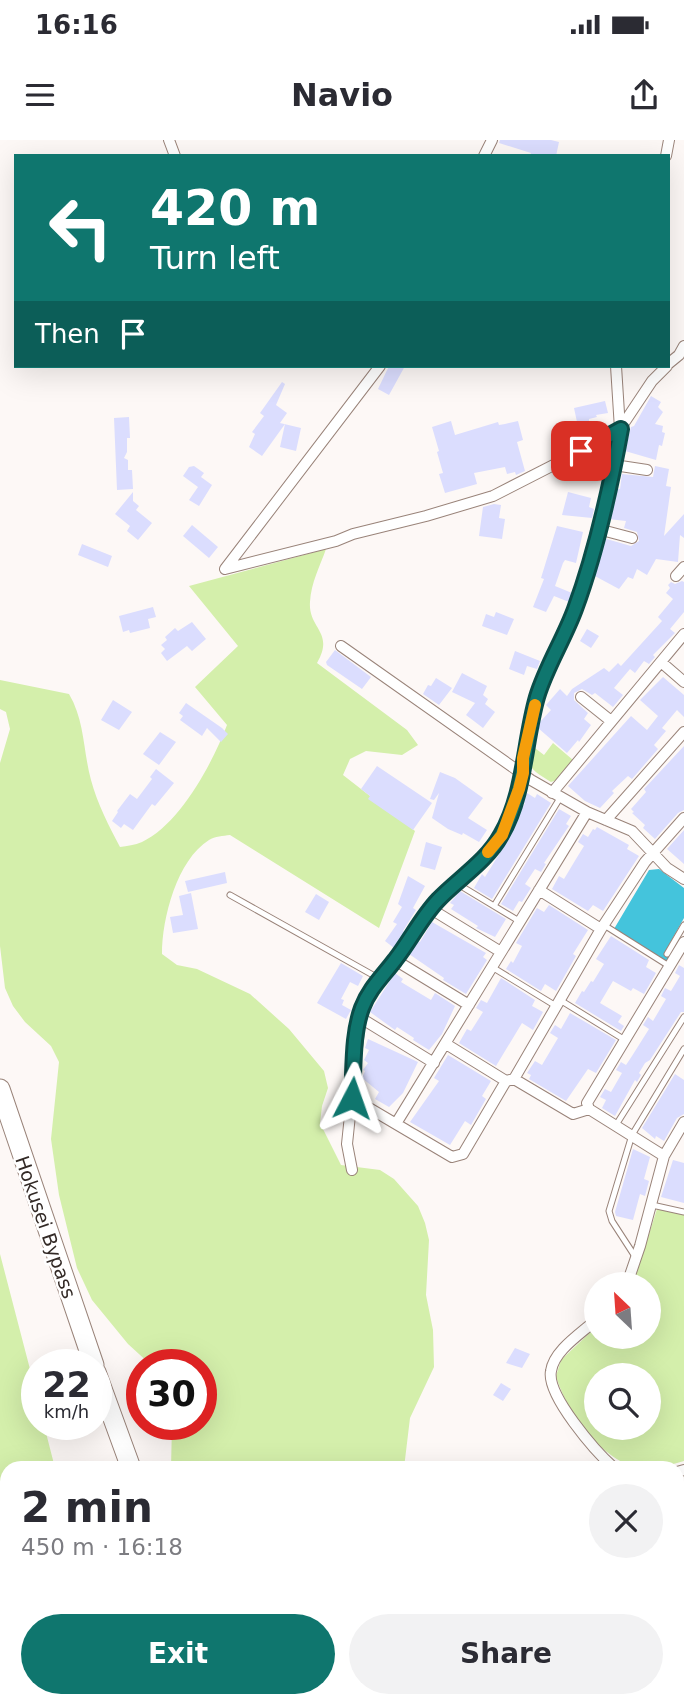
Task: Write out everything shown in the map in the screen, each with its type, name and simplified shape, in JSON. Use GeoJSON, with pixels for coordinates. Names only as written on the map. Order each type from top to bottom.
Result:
{"type":"FeatureCollection","features":[{"type":"Feature","properties":{"kind":"highway","name":"Hokusei Bypass"},"geometry":{"type":"LineString","coordinates":[[0,1089],[89,1349]]}},
{"type":"Feature","properties":{"kind":"highway"},"geometry":{"type":"LineString","coordinates":[[112,1416],[128,1461]]}},
{"type":"Feature","properties":{"kind":"street"},"geometry":{"type":"LineString","coordinates":[[670,363],[684,346]]}},
{"type":"Feature","properties":{"kind":"street"},"geometry":{"type":"LineString","coordinates":[[378,368],[225,569],[336,541],[493,496],[621,429],[652,381],[665,368]]}},
{"type":"Feature","properties":{"kind":"street"},"geometry":{"type":"LineString","coordinates":[[352,1170],[347,1144],[359,1017],[369,992],[431,909],[502,835],[523,773],[523,758],[536,700],[576,607],[614,465],[621,429],[616,368]]}},
{"type":"Feature","properties":{"kind":"street"},"geometry":{"type":"LineString","coordinates":[[614,465],[647,470]]}},
{"type":"Feature","properties":{"kind":"street"},"geometry":{"type":"LineString","coordinates":[[598,529],[632,538]]}},
{"type":"Feature","properties":{"kind":"street"},"geometry":{"type":"LineString","coordinates":[[556,795],[611,721],[684,634]]}},
{"type":"Feature","properties":{"kind":"street"},"geometry":{"type":"LineString","coordinates":[[341,646],[556,795],[632,831],[667,868],[684,879]]}},
{"type":"Feature","properties":{"kind":"street"},"geometry":{"type":"LineString","coordinates":[[661,662],[684,682]]}},
{"type":"Feature","properties":{"kind":"street"},"geometry":{"type":"LineString","coordinates":[[581,697],[611,721]]}},
{"type":"Feature","properties":{"kind":"street"},"geometry":{"type":"LineString","coordinates":[[607,820],[684,732]]}},
{"type":"Feature","properties":{"kind":"street"},"geometry":{"type":"LineString","coordinates":[[397,1122],[587,812]]}},
{"type":"Feature","properties":{"kind":"street"},"geometry":{"type":"LineString","coordinates":[[352,1098],[397,1122],[452,1157],[463,1154],[603,927],[653,853],[684,818]]}},
{"type":"Feature","properties":{"kind":"street"},"geometry":{"type":"LineString","coordinates":[[538,890],[603,927]]}},
{"type":"Feature","properties":{"kind":"street"},"geometry":{"type":"LineString","coordinates":[[431,909],[501,953]]}},
{"type":"Feature","properties":{"kind":"street"},"geometry":{"type":"LineString","coordinates":[[664,1156],[589,1109],[587,1103],[684,942]]}},
{"type":"Feature","properties":{"kind":"street"},"geometry":{"type":"LineString","coordinates":[[395,960],[469,1005]]}},
{"type":"Feature","properties":{"kind":"street"},"geometry":{"type":"LineString","coordinates":[[359,1017],[433,1063]]}},
{"type":"Feature","properties":{"kind":"street"},"geometry":{"type":"LineString","coordinates":[[446,1044],[573,1114],[589,1109]]}},
{"type":"Feature","properties":{"kind":"street"},"geometry":{"type":"LineString","coordinates":[[631,1272],[664,1156],[684,1122]]}},
{"type":"Feature","properties":{"kind":"street"},"geometry":{"type":"LineString","coordinates":[[584,1331],[558,1354],[550,1372],[551,1381],[593,1449],[606,1461]]}},
{"type":"Feature","properties":{"kind":"lane"},"geometry":{"type":"LineString","coordinates":[[494,906],[556,795]]}},
{"type":"Feature","properties":{"kind":"lane"},"geometry":{"type":"LineString","coordinates":[[456,883],[520,921]]}},
{"type":"Feature","properties":{"kind":"lane"},"geometry":{"type":"LineString","coordinates":[[230,895],[380,979]]}},
{"type":"Feature","properties":{"kind":"lane"},"geometry":{"type":"LineString","coordinates":[[667,954],[684,925]]}},
{"type":"Feature","properties":{"kind":"lane"},"geometry":{"type":"LineString","coordinates":[[603,927],[669,966]]}},
{"type":"Feature","properties":{"kind":"lane"},"geometry":{"type":"LineString","coordinates":[[492,967],[625,1040]]}},
{"type":"Feature","properties":{"kind":"lane"},"geometry":{"type":"LineString","coordinates":[[615,1125],[684,1017]]}},
{"type":"Feature","properties":{"kind":"lane"},"geometry":{"type":"LineString","coordinates":[[636,1258],[612,1221],[610,1211],[632,1135],[684,1049]]}},
{"type":"Feature","properties":{"kind":"lane"},"geometry":{"type":"LineString","coordinates":[[652,1205],[684,1212]]}},
{"type":"Feature","properties":{"kind":"green space"},"geometry":{"type":"Polygon","coordinates":[[[326,549],[314,581],[310,602],[310,611],[323,644],[317,663],[407,730],[418,745],[402,755],[366,751],[350,759],[343,775],[415,831],[379,928],[230,835],[211,839],[198,849],[180,875],[168,907],[162,954],[177,965],[197,969],[250,994],[289,1029],[324,1071],[328,1088],[320,1123],[341,1165],[380,1170],[394,1179],[418,1206],[429,1240],[426,1295],[433,1330],[434,1367],[410,1418],[405,1461],[171,1461],[172,1440],[217,1440],[217,1349],[133,1349],[92,1300],[77,1268],[59,1195],[51,1139],[59,1062],[51,1046],[25,1022],[13,1006],[5,988],[0,946],[0,763],[10,729],[6,712],[0,709],[0,680],[69,694],[81,725],[88,769],[100,806],[120,847],[134,845],[169,822],[193,791],[213,757],[227,725],[195,687],[238,646],[189,586],[326,549]]]}},
{"type":"Feature","properties":{"kind":"green space"},"geometry":{"type":"Polygon","coordinates":[[[553,743],[573,760],[557,780],[551,782],[532,768],[529,759],[531,745],[544,755],[553,743]]]}},
{"type":"Feature","properties":{"kind":"green space"},"geometry":{"type":"Polygon","coordinates":[[[657,1209],[684,1215],[684,1461],[622,1461],[594,1440],[661,1440],[661,1363],[584,1363],[584,1428],[568,1404],[556,1376],[561,1360],[584,1338],[584,1349],[662,1349],[662,1272],[637,1272],[657,1209]]]}},
{"type":"Feature","properties":{"kind":"green space"},"geometry":{"type":"Polygon","coordinates":[[[0,1254],[25,1349],[21,1349],[21,1440],[48,1440],[53,1461],[0,1461],[0,1254]]]}},
{"type":"Feature","properties":{"kind":"water"},"geometry":{"type":"Polygon","coordinates":[[[659,869],[684,888],[684,918],[665,952],[670,956],[666,962],[614,929],[649,870],[659,869]]]}},
{"type":"Feature","properties":{"kind":"building"},"geometry":{"type":"Polygon","coordinates":[[[500,140],[559,142],[556,154],[531,154],[499,143],[500,140]]]}},
{"type":"Feature","properties":{"kind":"building"},"geometry":{"type":"Polygon","coordinates":[[[388,368],[404,368],[389,395],[378,389],[388,368]]]}},
{"type":"Feature","properties":{"kind":"building"},"geometry":{"type":"Polygon","coordinates":[[[282,382],[285,384],[276,405],[287,413],[280,423],[285,424],[262,456],[249,447],[255,434],[252,432],[264,416],[260,413],[282,382]]]}},
{"type":"Feature","properties":{"kind":"building"},"geometry":{"type":"Polygon","coordinates":[[[651,396],[661,402],[658,407],[663,412],[655,424],[663,426],[662,432],[665,433],[656,460],[625,451],[631,427],[651,396]]]}},
{"type":"Feature","properties":{"kind":"building"},"geometry":{"type":"Polygon","coordinates":[[[605,401],[608,413],[596,415],[597,417],[589,419],[589,422],[577,422],[574,408],[605,401]]]}},
{"type":"Feature","properties":{"kind":"building"},"geometry":{"type":"Polygon","coordinates":[[[129,417],[130,438],[127,438],[124,458],[128,460],[128,470],[132,470],[133,489],[117,490],[114,418],[129,417]]]}},
{"type":"Feature","properties":{"kind":"building"},"geometry":{"type":"Polygon","coordinates":[[[451,421],[455,435],[498,422],[499,425],[518,421],[523,440],[517,442],[525,471],[516,475],[515,472],[507,474],[505,467],[474,473],[477,484],[445,493],[439,474],[443,473],[437,452],[439,451],[432,427],[451,421]]]}},
{"type":"Feature","properties":{"kind":"building"},"geometry":{"type":"Polygon","coordinates":[[[285,424],[301,428],[296,451],[280,447],[285,424]]]}},
{"type":"Feature","properties":{"kind":"building"},"geometry":{"type":"Polygon","coordinates":[[[601,454],[602,468],[572,472],[571,465],[590,455],[601,454]]]}},
{"type":"Feature","properties":{"kind":"building"},"geometry":{"type":"Polygon","coordinates":[[[194,466],[204,473],[201,477],[212,485],[199,506],[189,500],[198,487],[183,476],[189,467],[194,466]]]}},
{"type":"Feature","properties":{"kind":"building"},"geometry":{"type":"Polygon","coordinates":[[[655,466],[669,469],[666,486],[671,487],[664,536],[684,514],[684,538],[680,535],[678,562],[656,559],[647,575],[637,569],[633,579],[628,577],[619,589],[593,575],[603,538],[631,546],[639,541],[637,532],[624,528],[626,521],[608,519],[612,503],[615,503],[616,489],[620,489],[622,474],[653,477],[655,466]]]}},
{"type":"Feature","properties":{"kind":"building"},"geometry":{"type":"Polygon","coordinates":[[[133,492],[133,501],[139,506],[136,510],[152,523],[138,540],[127,531],[130,526],[115,514],[133,492]]]}},
{"type":"Feature","properties":{"kind":"building"},"geometry":{"type":"Polygon","coordinates":[[[568,492],[591,498],[589,507],[594,509],[592,518],[562,515],[568,492]]]}},
{"type":"Feature","properties":{"kind":"building"},"geometry":{"type":"Polygon","coordinates":[[[501,505],[499,518],[505,519],[502,539],[479,536],[483,507],[501,505]]]}},
{"type":"Feature","properties":{"kind":"building"},"geometry":{"type":"Polygon","coordinates":[[[192,525],[218,547],[209,558],[183,536],[192,525]]]}},
{"type":"Feature","properties":{"kind":"building"},"geometry":{"type":"Polygon","coordinates":[[[557,526],[583,532],[576,563],[565,560],[555,586],[572,593],[569,602],[554,596],[546,612],[533,607],[544,579],[541,578],[557,526]]]}},
{"type":"Feature","properties":{"kind":"building"},"geometry":{"type":"Polygon","coordinates":[[[82,544],[112,556],[108,567],[78,555],[82,544]]]}},
{"type":"Feature","properties":{"kind":"building"},"geometry":{"type":"Polygon","coordinates":[[[682,581],[684,612],[670,629],[675,633],[653,655],[655,657],[649,664],[644,661],[635,673],[630,669],[614,688],[623,695],[613,707],[595,693],[592,695],[582,689],[574,693],[574,700],[588,713],[584,719],[591,725],[567,753],[538,728],[539,723],[551,710],[546,705],[560,689],[567,696],[572,689],[604,668],[609,672],[618,663],[621,666],[662,621],[658,617],[673,599],[666,593],[670,588],[668,585],[682,581]]]}},
{"type":"Feature","properties":{"kind":"building"},"geometry":{"type":"Polygon","coordinates":[[[153,607],[156,617],[148,619],[150,628],[123,632],[119,616],[153,607]]]}},
{"type":"Feature","properties":{"kind":"building"},"geometry":{"type":"Polygon","coordinates":[[[496,612],[514,619],[507,635],[482,626],[486,614],[494,617],[496,612]]]}},
{"type":"Feature","properties":{"kind":"building"},"geometry":{"type":"Polygon","coordinates":[[[192,622],[206,639],[192,651],[187,646],[167,661],[161,653],[165,649],[161,645],[167,640],[165,637],[175,628],[178,631],[192,622]]]}},
{"type":"Feature","properties":{"kind":"building"},"geometry":{"type":"Polygon","coordinates":[[[587,629],[599,636],[591,648],[580,641],[587,629]]]}},
{"type":"Feature","properties":{"kind":"building"},"geometry":{"type":"Polygon","coordinates":[[[335,650],[371,677],[362,689],[327,665],[326,662],[335,650]]]}},
{"type":"Feature","properties":{"kind":"building"},"geometry":{"type":"Polygon","coordinates":[[[515,651],[540,661],[537,669],[527,666],[524,675],[509,669],[515,651]]]}},
{"type":"Feature","properties":{"kind":"building"},"geometry":{"type":"Polygon","coordinates":[[[462,673],[487,686],[483,695],[488,699],[485,704],[495,712],[483,728],[466,715],[475,703],[452,692],[462,673]]]}},
{"type":"Feature","properties":{"kind":"building"},"geometry":{"type":"Polygon","coordinates":[[[663,677],[684,695],[684,717],[677,710],[662,728],[666,731],[654,745],[658,749],[632,779],[628,776],[612,791],[614,793],[600,808],[585,801],[568,786],[631,716],[647,730],[658,716],[640,700],[663,677]]]}},
{"type":"Feature","properties":{"kind":"building"},"geometry":{"type":"Polygon","coordinates":[[[436,678],[452,688],[439,705],[423,694],[436,678]]]}},
{"type":"Feature","properties":{"kind":"building"},"geometry":{"type":"Polygon","coordinates":[[[113,700],[132,712],[119,730],[101,720],[113,700]]]}},
{"type":"Feature","properties":{"kind":"building"},"geometry":{"type":"Polygon","coordinates":[[[186,703],[228,734],[221,742],[207,728],[202,736],[180,720],[183,716],[179,713],[186,703]]]}},
{"type":"Feature","properties":{"kind":"building"},"geometry":{"type":"Polygon","coordinates":[[[160,732],[176,742],[159,765],[143,754],[160,732]]]}},
{"type":"Feature","properties":{"kind":"building"},"geometry":{"type":"Polygon","coordinates":[[[684,746],[684,810],[678,813],[655,839],[643,828],[645,825],[631,809],[646,792],[644,789],[684,746]]]}},
{"type":"Feature","properties":{"kind":"building"},"geometry":{"type":"Polygon","coordinates":[[[377,766],[432,803],[413,830],[368,799],[370,796],[361,789],[377,766]]]}},
{"type":"Feature","properties":{"kind":"building"},"geometry":{"type":"Polygon","coordinates":[[[156,769],[174,783],[155,806],[152,804],[133,830],[124,824],[121,828],[112,821],[117,811],[130,794],[137,799],[156,769]]]}},
{"type":"Feature","properties":{"kind":"building"},"geometry":{"type":"Polygon","coordinates":[[[440,772],[455,778],[483,798],[468,818],[487,830],[479,842],[463,833],[462,835],[448,829],[432,818],[439,793],[434,800],[430,799],[440,772]]]}},
{"type":"Feature","properties":{"kind":"building"},"geometry":{"type":"Polygon","coordinates":[[[527,793],[535,798],[537,794],[551,803],[492,899],[474,888],[482,874],[485,877],[509,838],[527,793]]]}},
{"type":"Feature","properties":{"kind":"building"},"geometry":{"type":"Polygon","coordinates":[[[559,809],[571,816],[566,824],[569,826],[544,863],[546,864],[541,872],[535,869],[525,884],[531,888],[513,911],[501,904],[559,809]]]}},
{"type":"Feature","properties":{"kind":"building"},"geometry":{"type":"Polygon","coordinates":[[[597,827],[629,845],[627,849],[639,856],[603,911],[593,905],[588,911],[552,889],[559,876],[564,879],[584,846],[578,842],[583,834],[588,837],[597,827]]]}},
{"type":"Feature","properties":{"kind":"building"},"geometry":{"type":"Polygon","coordinates":[[[684,830],[684,864],[667,849],[684,830]]]}},
{"type":"Feature","properties":{"kind":"building"},"geometry":{"type":"Polygon","coordinates":[[[426,842],[442,847],[435,870],[420,866],[426,842]]]}},
{"type":"Feature","properties":{"kind":"building"},"geometry":{"type":"Polygon","coordinates":[[[225,872],[227,883],[188,892],[185,881],[225,872]]]}},
{"type":"Feature","properties":{"kind":"building"},"geometry":{"type":"Polygon","coordinates":[[[408,876],[425,886],[413,908],[416,910],[403,931],[405,932],[394,948],[385,941],[397,924],[393,922],[402,907],[398,904],[408,876]]]}},
{"type":"Feature","properties":{"kind":"building"},"geometry":{"type":"Polygon","coordinates":[[[460,891],[506,919],[495,937],[476,928],[478,926],[451,909],[454,905],[450,903],[460,891]]]}},
{"type":"Feature","properties":{"kind":"building"},"geometry":{"type":"Polygon","coordinates":[[[191,893],[198,929],[173,933],[170,917],[183,915],[179,896],[191,893]]]}},
{"type":"Feature","properties":{"kind":"building"},"geometry":{"type":"Polygon","coordinates":[[[316,894],[329,902],[319,920],[305,912],[316,894]]]}},
{"type":"Feature","properties":{"kind":"building"},"geometry":{"type":"Polygon","coordinates":[[[549,905],[588,930],[573,954],[576,956],[556,991],[545,984],[541,991],[506,969],[511,961],[513,963],[522,946],[516,943],[537,908],[544,912],[549,905]]]}},
{"type":"Feature","properties":{"kind":"building"},"geometry":{"type":"Polygon","coordinates":[[[432,922],[486,953],[483,957],[487,960],[466,994],[409,954],[432,922]]]}},
{"type":"Feature","properties":{"kind":"building"},"geometry":{"type":"Polygon","coordinates":[[[611,936],[649,960],[646,967],[656,973],[644,994],[633,988],[631,991],[613,981],[600,1003],[622,1016],[618,1022],[624,1026],[621,1031],[575,1003],[604,964],[596,959],[611,936]]]}},
{"type":"Feature","properties":{"kind":"building"},"geometry":{"type":"Polygon","coordinates":[[[341,963],[363,976],[358,986],[350,982],[341,999],[344,1000],[342,1005],[351,1010],[346,1019],[317,1003],[341,963]]]}},
{"type":"Feature","properties":{"kind":"building"},"geometry":{"type":"Polygon","coordinates":[[[679,965],[684,968],[684,1012],[681,1012],[650,1060],[645,1063],[639,1073],[641,1075],[637,1082],[635,1080],[615,1116],[602,1108],[606,1100],[600,1097],[605,1089],[611,1092],[622,1073],[616,1070],[621,1062],[626,1065],[649,1029],[643,1025],[648,1017],[653,1021],[666,999],[661,996],[665,988],[671,991],[680,976],[675,973],[679,965]]]}},
{"type":"Feature","properties":{"kind":"building"},"geometry":{"type":"Polygon","coordinates":[[[395,973],[403,979],[401,982],[431,1000],[435,993],[455,1006],[442,1034],[429,1050],[370,1012],[395,973]]]}},
{"type":"Feature","properties":{"kind":"building"},"geometry":{"type":"Polygon","coordinates":[[[501,978],[535,1000],[532,1006],[543,1012],[533,1030],[522,1023],[496,1066],[459,1043],[467,1029],[471,1031],[483,1012],[476,1008],[481,1000],[487,1003],[501,978]]]}},
{"type":"Feature","properties":{"kind":"building"},"geometry":{"type":"Polygon","coordinates":[[[570,1013],[616,1040],[596,1073],[588,1069],[566,1101],[529,1079],[531,1075],[527,1073],[535,1061],[542,1065],[558,1038],[550,1033],[555,1025],[561,1029],[570,1013]]]}},
{"type":"Feature","properties":{"kind":"building"},"geometry":{"type":"Polygon","coordinates":[[[368,1039],[418,1062],[403,1093],[389,1107],[375,1099],[379,1092],[362,1078],[368,1063],[364,1060],[369,1050],[365,1048],[368,1039]]]}},
{"type":"Feature","properties":{"kind":"building"},"geometry":{"type":"Polygon","coordinates":[[[448,1055],[491,1081],[482,1096],[486,1099],[471,1125],[465,1121],[450,1145],[410,1122],[439,1081],[434,1078],[448,1055]]]}},
{"type":"Feature","properties":{"kind":"building"},"geometry":{"type":"Polygon","coordinates":[[[675,1074],[684,1080],[684,1114],[677,1118],[664,1141],[656,1136],[655,1139],[642,1128],[675,1074]]]}},
{"type":"Feature","properties":{"kind":"building"},"geometry":{"type":"Polygon","coordinates":[[[633,1149],[650,1157],[644,1179],[649,1181],[645,1196],[640,1194],[633,1220],[616,1216],[615,1212],[633,1149]]]}},
{"type":"Feature","properties":{"kind":"building"},"geometry":{"type":"Polygon","coordinates":[[[673,1160],[684,1163],[684,1203],[661,1197],[673,1160]]]}},
{"type":"Feature","properties":{"kind":"building"},"geometry":{"type":"Polygon","coordinates":[[[515,1348],[530,1354],[522,1368],[506,1363],[515,1348]]]}},
{"type":"Feature","properties":{"kind":"building"},"geometry":{"type":"Polygon","coordinates":[[[501,1383],[511,1389],[503,1401],[493,1395],[501,1383]]]}},
{"type":"Feature","properties":{"kind":"slow traffic"},"geometry":{"type":"LineString","coordinates":[[488,852],[502,835],[519,789],[535,705]]}},
{"type":"Feature","properties":{"kind":"route"},"geometry":{"type":"LineString","coordinates":[[352,1098],[358,1026],[369,992],[438,900],[502,835],[519,789],[523,758],[539,689],[576,607],[604,507],[621,429],[581,451]]}}]}
